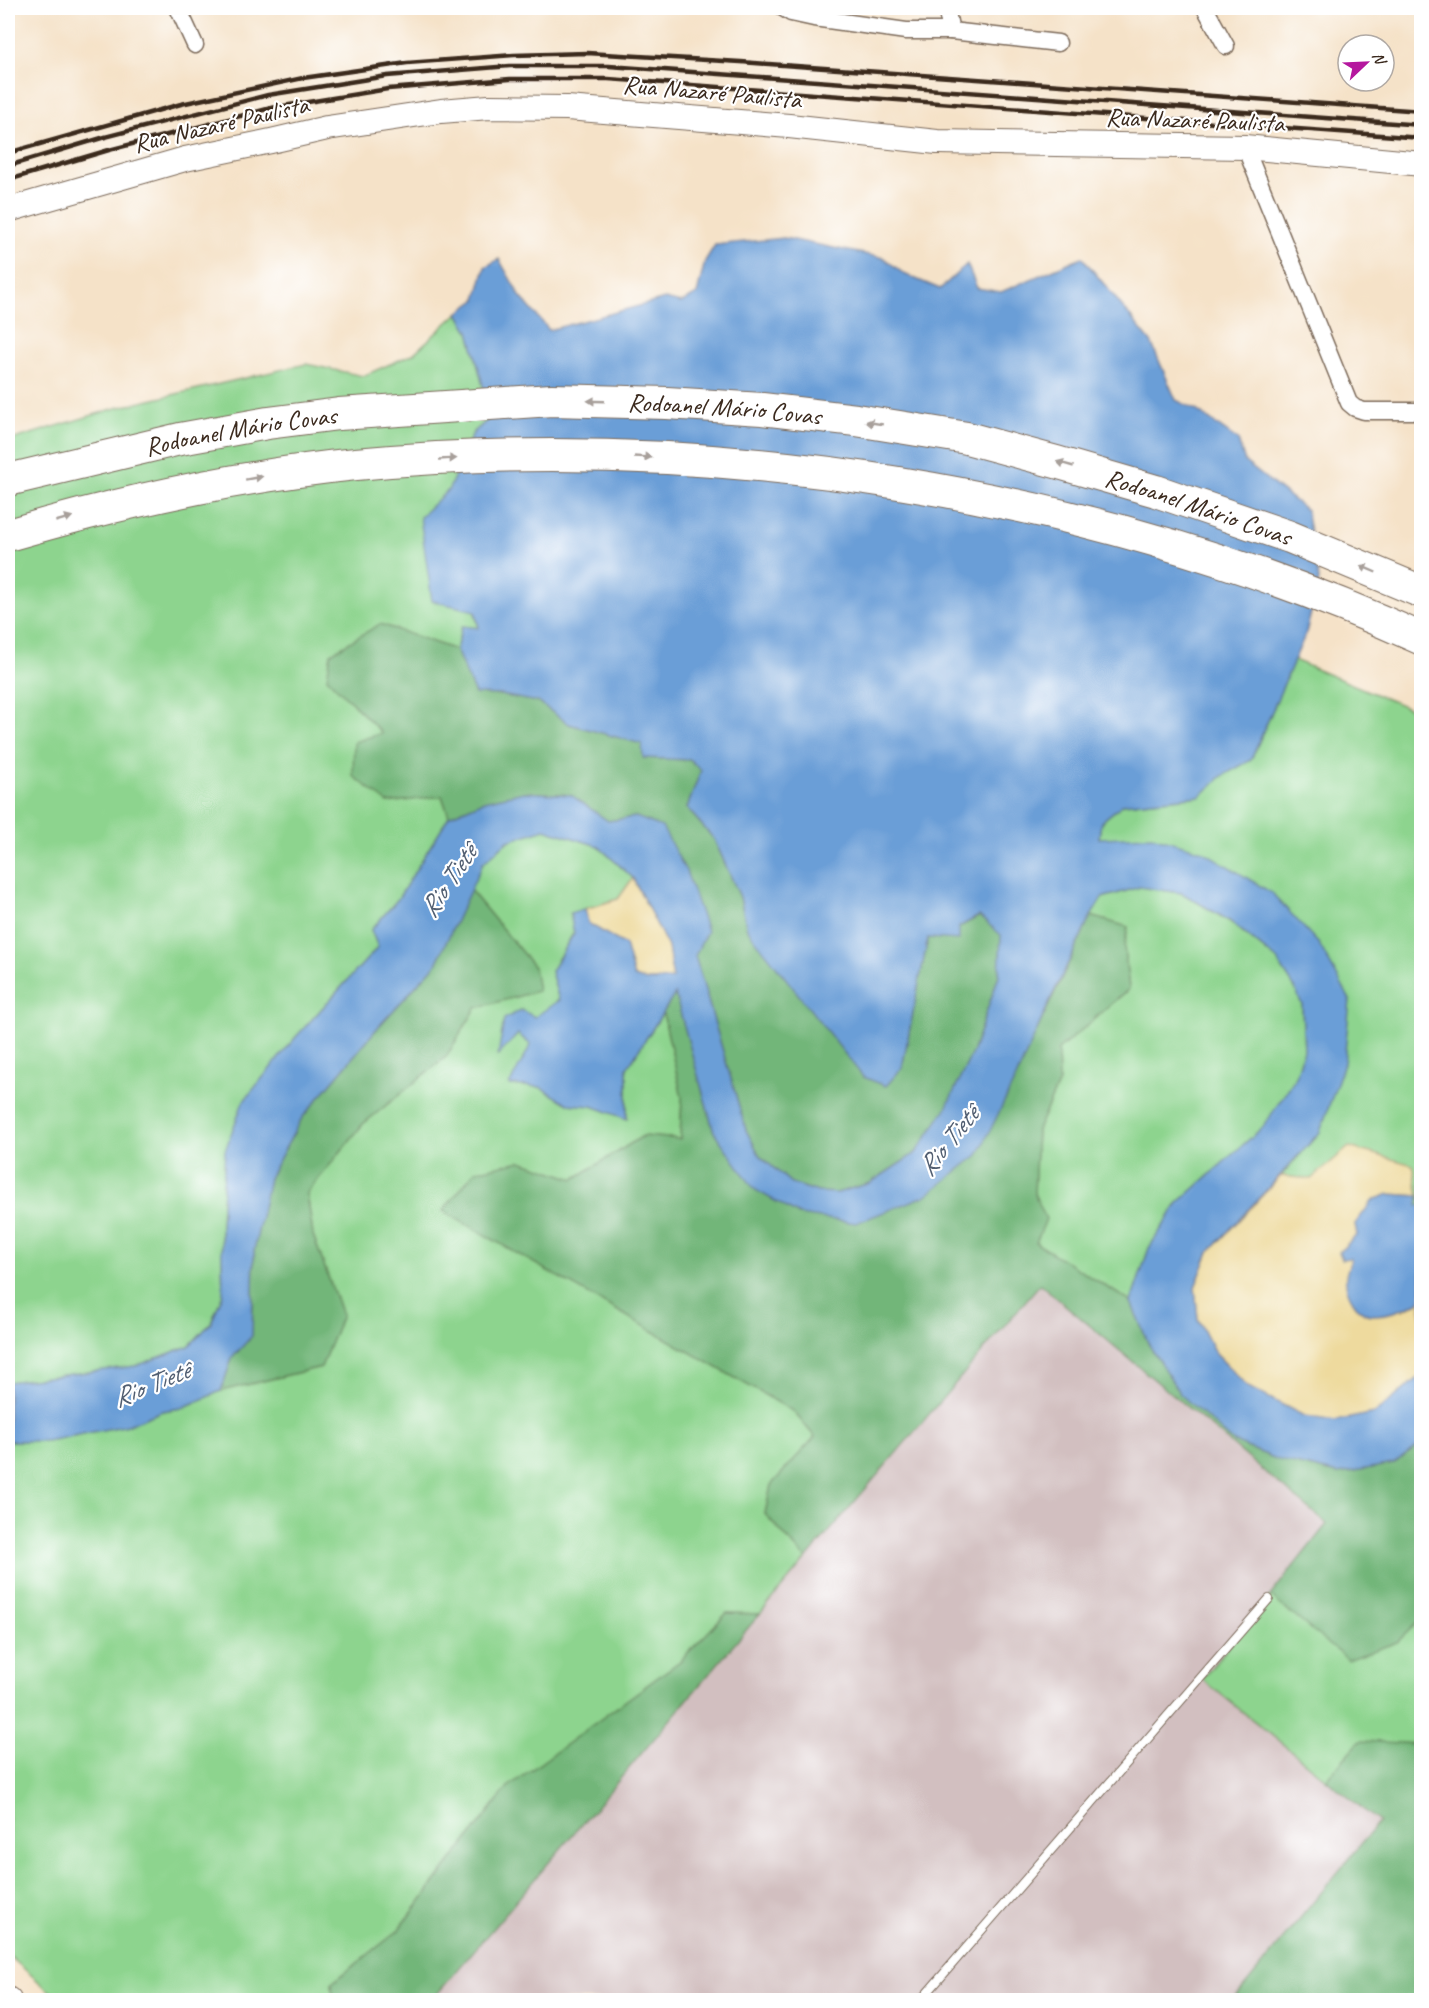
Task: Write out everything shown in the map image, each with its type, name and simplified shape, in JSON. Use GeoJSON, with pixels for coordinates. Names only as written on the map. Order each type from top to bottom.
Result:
{"type":"FeatureCollection","features":[{"type":"Feature","properties":{"kind":"highway","name":"Rodoanel Mário Covas"},"geometry":{"type":"LineString","coordinates":[[8,480],[180,439],[267,423],[339,414],[552,400],[667,403],[762,409],[856,420],[967,438],[1056,462],[1156,491],[1290,537],[1422,592]]}},
{"type":"Feature","properties":{"kind":"highway","name":"Rodoanel Mário Covas"},"geometry":{"type":"LineString","coordinates":[[8,535],[106,507],[187,490],[270,475],[357,464],[533,455],[639,457],[751,464],[944,490],[1145,538],[1209,557],[1329,599],[1422,639]]}},
{"type":"Feature","properties":{"kind":"main road","name":"Rua Nazaré Paulista"},"geometry":{"type":"LineString","coordinates":[[8,210],[185,159],[305,133],[441,111],[489,107],[567,108],[789,126],[937,142],[1245,147],[1422,164]]}},
{"type":"Feature","properties":{"kind":"street"},"geometry":{"type":"LineString","coordinates":[[178,8],[195,45]]}},
{"type":"Feature","properties":{"kind":"street"},"geometry":{"type":"LineString","coordinates":[[783,8],[791,13],[814,18],[895,30],[951,31],[1058,43]]}},
{"type":"Feature","properties":{"kind":"street"},"geometry":{"type":"LineString","coordinates":[[946,8],[951,31]]}},
{"type":"Feature","properties":{"kind":"street"},"geometry":{"type":"LineString","coordinates":[[1205,8],[1226,46]]}},
{"type":"Feature","properties":{"kind":"street"},"geometry":{"type":"LineString","coordinates":[[1245,147],[1349,403],[1364,411],[1422,411]]}},
{"type":"Feature","properties":{"kind":"lane"},"geometry":{"type":"LineString","coordinates":[[921,2001],[1269,1599]]}},
{"type":"Feature","properties":{"kind":"shaded area"},"geometry":{"type":"Polygon","coordinates":[[[1040,1284],[1327,1525],[1202,1679],[1379,1821],[1233,2000],[432,2000],[1040,1284]]]}},
{"type":"Feature","properties":{"kind":"green space"},"geometry":{"type":"Polygon","coordinates":[[[458,313],[469,331],[491,417],[473,433],[450,489],[420,518],[474,610],[479,628],[462,626],[456,650],[380,624],[382,734],[388,803],[442,796],[449,816],[398,899],[371,930],[378,947],[295,1038],[225,1151],[221,1226],[223,1294],[211,1323],[189,1346],[136,1366],[8,1382],[8,441],[116,408],[306,364],[363,376],[413,354],[458,313]]]}},
{"type":"Feature","properties":{"kind":"green space"},"geometry":{"type":"Polygon","coordinates":[[[380,624],[456,650],[475,694],[501,695],[538,702],[569,724],[643,744],[644,758],[690,760],[701,770],[687,808],[714,839],[740,897],[747,929],[902,1068],[928,938],[959,927],[980,916],[1002,935],[999,975],[973,1051],[946,1110],[916,1153],[870,1183],[837,1193],[818,1192],[791,1183],[760,1156],[746,1130],[695,956],[636,817],[608,821],[570,795],[524,792],[484,801],[449,816],[442,796],[388,803],[353,776],[354,742],[382,733],[327,678],[331,653],[380,624]]]}},
{"type":"Feature","properties":{"kind":"green space"},"geometry":{"type":"Polygon","coordinates":[[[1294,660],[1421,713],[1421,1206],[1418,1205],[1419,1196],[1281,1176],[1320,1132],[1319,944],[1099,839],[1101,822],[1123,804],[1200,796],[1222,776],[1251,760],[1294,660]]]}},
{"type":"Feature","properties":{"kind":"green space"},"geometry":{"type":"Polygon","coordinates":[[[545,829],[598,846],[633,878],[618,899],[570,913],[574,932],[551,971],[559,1000],[535,1018],[521,1010],[499,1054],[518,1034],[531,1045],[510,1085],[540,1087],[568,1104],[592,1106],[627,1119],[627,1068],[663,1013],[682,1097],[680,1139],[643,1136],[574,1179],[521,1161],[443,1211],[793,1411],[815,1437],[771,1485],[765,1514],[806,1559],[760,1614],[727,1613],[680,1661],[508,1787],[398,1931],[332,1983],[333,2000],[60,2000],[8,1955],[8,1441],[47,1441],[128,1425],[162,1411],[182,1408],[221,1391],[321,1367],[342,1315],[313,1235],[307,1193],[363,1124],[446,1057],[476,1008],[534,967],[470,890],[483,863],[508,841],[545,829]]]}},
{"type":"Feature","properties":{"kind":"green space"},"geometry":{"type":"Polygon","coordinates":[[[1140,887],[1182,893],[1230,922],[1277,960],[1295,988],[1302,1005],[1304,1050],[1296,1077],[1263,1127],[1178,1203],[1149,1248],[1131,1302],[1035,1243],[1034,1193],[1037,1130],[1059,1082],[1058,1050],[1129,989],[1124,947],[1128,927],[1091,916],[1102,898],[1140,887]]]}},
{"type":"Feature","properties":{"kind":"green space"},"geometry":{"type":"Polygon","coordinates":[[[470,890],[534,967],[538,991],[476,1008],[446,1057],[363,1124],[307,1193],[313,1235],[342,1315],[321,1367],[221,1391],[232,1358],[252,1335],[254,1251],[269,1178],[302,1118],[379,1026],[436,964],[470,890]]]}},
{"type":"Feature","properties":{"kind":"green space"},"geometry":{"type":"Polygon","coordinates":[[[1091,916],[1128,927],[1124,947],[1129,989],[1058,1050],[1059,1082],[1037,1130],[1034,1193],[1046,1219],[1036,1243],[1131,1302],[1149,1345],[1234,1442],[1279,1460],[1338,1474],[1393,1464],[1421,1444],[1421,1619],[1397,1642],[1348,1660],[1270,1596],[1327,1524],[1040,1284],[806,1559],[765,1514],[771,1485],[815,1437],[793,1411],[443,1211],[475,1171],[521,1161],[574,1179],[643,1136],[680,1139],[682,1097],[663,1013],[675,993],[714,1132],[799,1215],[978,1155],[1091,916]]]}},
{"type":"Feature","properties":{"kind":"green space"},"geometry":{"type":"Polygon","coordinates":[[[1270,1596],[1397,1642],[1421,1619],[1421,1744],[1360,1742],[1326,1779],[1202,1679],[1270,1596]]]}},
{"type":"Feature","properties":{"kind":"green space"},"geometry":{"type":"Polygon","coordinates":[[[727,1613],[760,1614],[432,2000],[333,2000],[332,1983],[398,1931],[508,1787],[680,1661],[727,1613]]]}},
{"type":"Feature","properties":{"kind":"green space"},"geometry":{"type":"Polygon","coordinates":[[[1360,1741],[1421,1744],[1421,2000],[1233,2000],[1379,1822],[1326,1779],[1360,1741]]]}},
{"type":"Feature","properties":{"kind":"sand"},"geometry":{"type":"Polygon","coordinates":[[[633,878],[668,947],[673,980],[647,981],[634,977],[625,945],[588,923],[585,909],[618,899],[633,878]]]}},
{"type":"Feature","properties":{"kind":"sand"},"geometry":{"type":"Polygon","coordinates":[[[1349,1147],[1413,1165],[1419,1196],[1389,1194],[1355,1224],[1358,1235],[1351,1257],[1403,1310],[1421,1300],[1421,1376],[1375,1413],[1335,1421],[1304,1416],[1248,1387],[1215,1353],[1198,1319],[1195,1287],[1209,1252],[1281,1176],[1311,1179],[1349,1147]]]}},
{"type":"Feature","properties":{"kind":"water","name":"Rio Tietê"},"geometry":{"type":"Polygon","coordinates":[[[784,238],[884,258],[904,274],[940,289],[967,264],[977,288],[1001,292],[1082,257],[1151,342],[1176,400],[1196,410],[1238,440],[1245,462],[1306,510],[1319,580],[1306,633],[1251,760],[1222,776],[1200,796],[1123,804],[1101,822],[1099,838],[1152,836],[1203,851],[1272,893],[1319,944],[1350,1000],[1344,1063],[1320,1132],[1209,1252],[1195,1287],[1198,1319],[1215,1353],[1248,1387],[1304,1416],[1335,1421],[1375,1413],[1421,1376],[1421,1444],[1393,1464],[1338,1474],[1279,1460],[1234,1442],[1180,1394],[1149,1345],[1131,1302],[1149,1248],[1178,1203],[1263,1127],[1296,1077],[1304,1050],[1302,1005],[1295,988],[1277,960],[1230,921],[1182,893],[1140,887],[1102,898],[1052,996],[1016,1078],[978,1155],[925,1196],[856,1223],[799,1215],[754,1189],[714,1132],[675,994],[627,1068],[627,1119],[592,1106],[568,1104],[540,1087],[509,1085],[531,1045],[518,1034],[498,1056],[504,1019],[521,1010],[535,1017],[559,1000],[551,971],[574,933],[570,913],[585,909],[588,923],[625,945],[634,977],[647,981],[673,979],[668,947],[633,878],[598,846],[545,829],[508,841],[483,863],[436,964],[379,1026],[302,1118],[269,1178],[254,1251],[252,1336],[232,1358],[221,1391],[182,1408],[162,1411],[128,1425],[47,1441],[8,1441],[8,1382],[136,1366],[189,1346],[211,1323],[223,1294],[221,1226],[225,1151],[243,1102],[295,1038],[378,947],[371,930],[398,899],[449,816],[484,801],[524,792],[571,795],[608,821],[636,817],[662,827],[686,871],[707,931],[695,956],[746,1130],[760,1156],[791,1183],[818,1192],[837,1193],[870,1183],[916,1153],[945,1110],[973,1051],[999,975],[1001,935],[979,916],[959,927],[959,940],[928,938],[902,1068],[886,1086],[863,1077],[747,929],[740,897],[714,839],[687,808],[701,770],[690,760],[643,758],[642,744],[569,724],[538,702],[501,695],[475,694],[456,650],[462,626],[479,628],[475,611],[432,601],[420,517],[449,489],[473,433],[491,417],[469,331],[458,313],[476,300],[485,267],[499,259],[520,296],[549,330],[665,299],[681,303],[697,294],[705,261],[715,245],[784,238]]]}},
{"type":"Feature","properties":{"kind":"water"},"geometry":{"type":"Polygon","coordinates":[[[1389,1194],[1419,1196],[1418,1205],[1422,1206],[1421,1300],[1386,1314],[1373,1315],[1362,1311],[1349,1294],[1346,1274],[1351,1258],[1342,1259],[1339,1252],[1357,1235],[1355,1224],[1373,1200],[1389,1194]]]}},
{"type":"Feature","properties":{"kind":"railway"},"geometry":{"type":"LineString","coordinates":[[8,153],[181,104],[303,78],[407,63],[514,55],[587,53],[741,62],[1422,111]]}},
{"type":"Feature","properties":{"kind":"railway"},"geometry":{"type":"LineString","coordinates":[[8,166],[105,137],[268,95],[387,76],[510,66],[609,66],[1422,125]]}},
{"type":"Feature","properties":{"kind":"railway"},"geometry":{"type":"LineString","coordinates":[[8,180],[109,150],[271,108],[388,89],[510,79],[608,79],[1422,138]]}}]}
